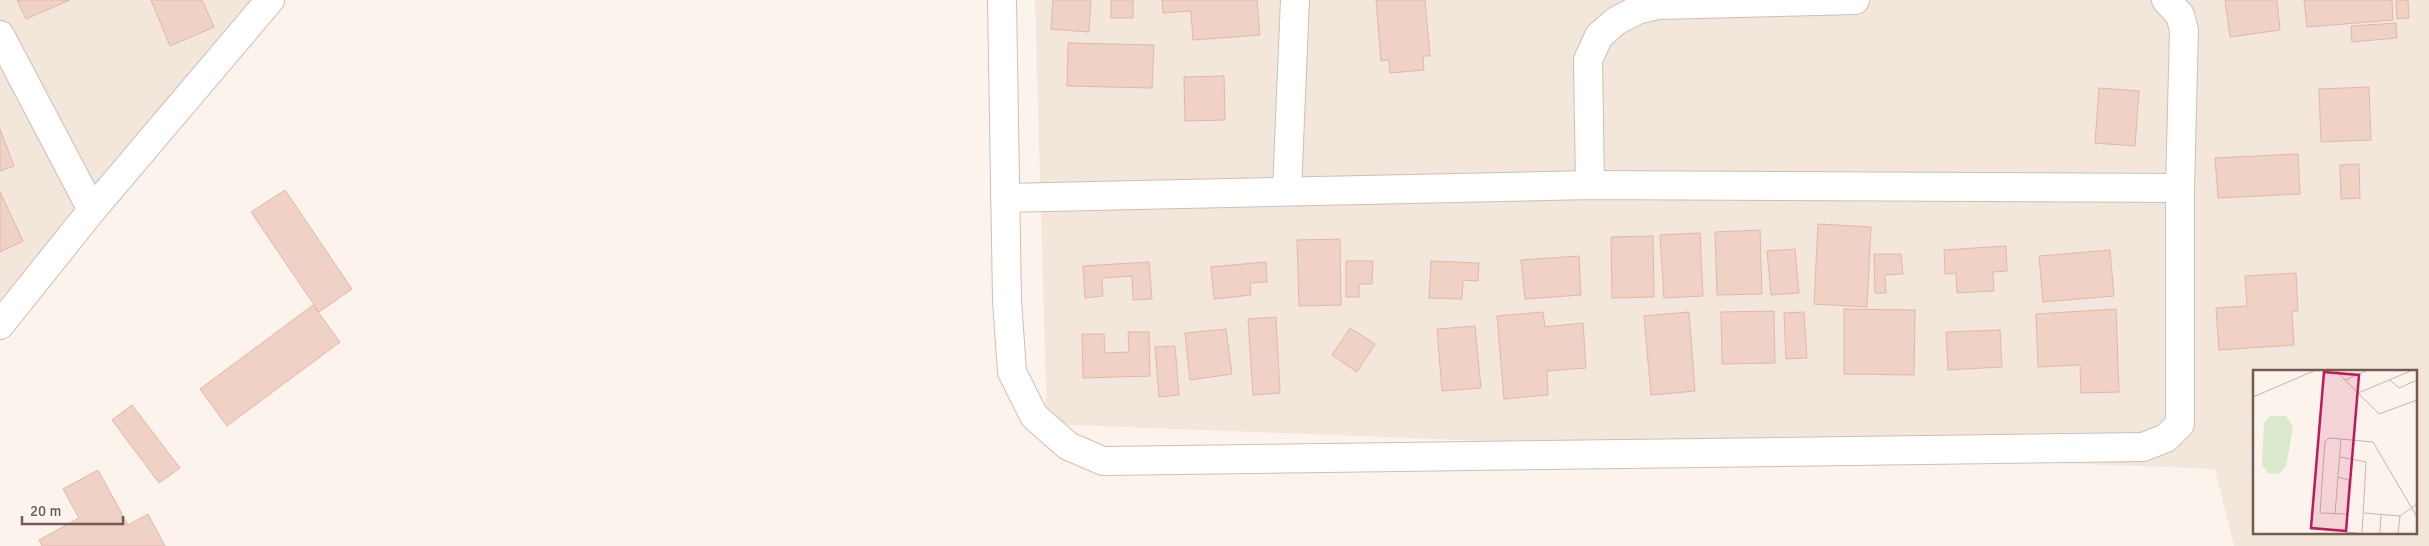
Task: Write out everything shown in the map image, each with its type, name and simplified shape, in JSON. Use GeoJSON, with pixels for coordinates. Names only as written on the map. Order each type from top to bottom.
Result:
{"type":"FeatureCollection","features":[{"type":"Feature","properties":{"kind":"street"},"geometry":{"type":"LineString","coordinates":[[0,325],[92,210],[270,0]]}},
{"type":"Feature","properties":{"kind":"street"},"geometry":{"type":"LineString","coordinates":[[1002,0],[1007,300],[1012,372],[1034,416],[1068,446],[1103,462],[2144,447],[2166,438],[2180,424],[2180,188],[2184,30],[2180,15],[2166,0]]}},
{"type":"Feature","properties":{"kind":"street"},"geometry":{"type":"LineString","coordinates":[[1287,190],[1295,0]]}},
{"type":"Feature","properties":{"kind":"street"},"geometry":{"type":"LineString","coordinates":[[1590,184],[1588,60],[1599,36],[1616,21],[1637,10],[1658,5],[1855,0]]}},
{"type":"Feature","properties":{"kind":"street"},"geometry":{"type":"LineString","coordinates":[[0,35],[92,210]]}},
{"type":"Feature","properties":{"kind":"street"},"geometry":{"type":"LineString","coordinates":[[1005,198],[1590,184],[2180,188]]}},
{"type":"Feature","properties":{"kind":"shaded area"},"geometry":{"type":"Polygon","coordinates":[[[0,0],[264,0],[0,341],[0,0]]]}},
{"type":"Feature","properties":{"kind":"shaded area"},"geometry":{"type":"Polygon","coordinates":[[[1035,0],[2429,0],[2429,546],[2234,546],[2215,469],[1047,424],[1035,0]]]}},
{"type":"Feature","properties":{"kind":"building"},"geometry":{"type":"Polygon","coordinates":[[[17,0],[70,0],[26,19],[17,0]]]}},
{"type":"Feature","properties":{"kind":"building"},"geometry":{"type":"Polygon","coordinates":[[[151,0],[202,0],[214,27],[170,46],[151,0]]]}},
{"type":"Feature","properties":{"kind":"building"},"geometry":{"type":"Polygon","coordinates":[[[1053,0],[1091,0],[1089,32],[1051,29],[1053,0]]]}},
{"type":"Feature","properties":{"kind":"building"},"geometry":{"type":"Polygon","coordinates":[[[1111,0],[1133,0],[1133,18],[1111,18],[1111,0]]]}},
{"type":"Feature","properties":{"kind":"building"},"geometry":{"type":"Polygon","coordinates":[[[1162,0],[1257,0],[1260,35],[1193,40],[1191,11],[1163,13],[1162,0]]]}},
{"type":"Feature","properties":{"kind":"building"},"geometry":{"type":"Polygon","coordinates":[[[1376,0],[1425,0],[1430,56],[1423,56],[1424,70],[1390,73],[1389,60],[1381,61],[1376,0]]]}},
{"type":"Feature","properties":{"kind":"building"},"geometry":{"type":"Polygon","coordinates":[[[2225,0],[2277,0],[2280,30],[2230,37],[2225,0]]]}},
{"type":"Feature","properties":{"kind":"building"},"geometry":{"type":"Polygon","coordinates":[[[2304,0],[2392,0],[2393,20],[2307,27],[2304,0]]]}},
{"type":"Feature","properties":{"kind":"building"},"geometry":{"type":"Polygon","coordinates":[[[2396,0],[2408,0],[2409,18],[2397,19],[2396,0]]]}},
{"type":"Feature","properties":{"kind":"building"},"geometry":{"type":"Polygon","coordinates":[[[2396,23],[2397,38],[2352,42],[2351,26],[2396,23]]]}},
{"type":"Feature","properties":{"kind":"building"},"geometry":{"type":"Polygon","coordinates":[[[1068,43],[1154,45],[1152,88],[1067,86],[1068,43]]]}},
{"type":"Feature","properties":{"kind":"building"},"geometry":{"type":"Polygon","coordinates":[[[1224,76],[1225,120],[1185,121],[1184,77],[1224,76]]]}},
{"type":"Feature","properties":{"kind":"building"},"geometry":{"type":"Polygon","coordinates":[[[2369,87],[2371,140],[2321,142],[2319,89],[2369,87]]]}},
{"type":"Feature","properties":{"kind":"building"},"geometry":{"type":"Polygon","coordinates":[[[2099,88],[2139,91],[2135,146],[2095,143],[2099,88]]]}},
{"type":"Feature","properties":{"kind":"building"},"geometry":{"type":"Polygon","coordinates":[[[0,129],[14,166],[0,171],[0,129]]]}},
{"type":"Feature","properties":{"kind":"building"},"geometry":{"type":"Polygon","coordinates":[[[2298,154],[2300,194],[2218,198],[2215,158],[2298,154]]]}},
{"type":"Feature","properties":{"kind":"building"},"geometry":{"type":"Polygon","coordinates":[[[2359,164],[2360,198],[2341,199],[2340,165],[2359,164]]]}},
{"type":"Feature","properties":{"kind":"building"},"geometry":{"type":"Polygon","coordinates":[[[285,190],[352,289],[319,312],[251,212],[285,190]]]}},
{"type":"Feature","properties":{"kind":"building"},"geometry":{"type":"Polygon","coordinates":[[[0,192],[23,241],[0,252],[0,192]]]}},
{"type":"Feature","properties":{"kind":"building"},"geometry":{"type":"Polygon","coordinates":[[[1818,224],[1871,227],[1867,307],[1814,304],[1818,224]]]}},
{"type":"Feature","properties":{"kind":"building"},"geometry":{"type":"Polygon","coordinates":[[[1760,230],[1762,294],[1717,295],[1715,232],[1760,230]]]}},
{"type":"Feature","properties":{"kind":"building"},"geometry":{"type":"Polygon","coordinates":[[[1700,233],[1703,296],[1664,298],[1660,235],[1700,233]]]}},
{"type":"Feature","properties":{"kind":"building"},"geometry":{"type":"Polygon","coordinates":[[[1653,236],[1654,297],[1612,298],[1611,237],[1653,236]]]}},
{"type":"Feature","properties":{"kind":"building"},"geometry":{"type":"Polygon","coordinates":[[[1340,239],[1341,305],[1299,306],[1297,240],[1340,239]]]}},
{"type":"Feature","properties":{"kind":"building"},"geometry":{"type":"Polygon","coordinates":[[[2006,246],[2007,271],[1993,272],[1994,291],[1957,293],[1956,273],[1945,274],[1944,250],[2006,246]]]}},
{"type":"Feature","properties":{"kind":"building"},"geometry":{"type":"Polygon","coordinates":[[[1795,249],[1799,293],[1771,295],[1767,251],[1795,249]]]}},
{"type":"Feature","properties":{"kind":"building"},"geometry":{"type":"Polygon","coordinates":[[[2110,250],[2114,296],[2043,302],[2039,256],[2110,250]]]}},
{"type":"Feature","properties":{"kind":"building"},"geometry":{"type":"Polygon","coordinates":[[[1874,254],[1901,254],[1903,274],[1885,275],[1886,293],[1875,293],[1874,254]]]}},
{"type":"Feature","properties":{"kind":"building"},"geometry":{"type":"Polygon","coordinates":[[[1579,256],[1581,295],[1525,299],[1521,260],[1579,256]]]}},
{"type":"Feature","properties":{"kind":"building"},"geometry":{"type":"Polygon","coordinates":[[[1346,261],[1373,261],[1372,284],[1359,284],[1359,297],[1346,297],[1346,261]]]}},
{"type":"Feature","properties":{"kind":"building"},"geometry":{"type":"Polygon","coordinates":[[[1431,261],[1479,263],[1478,281],[1463,280],[1462,299],[1429,298],[1431,261]]]}},
{"type":"Feature","properties":{"kind":"building"},"geometry":{"type":"Polygon","coordinates":[[[1149,262],[1152,299],[1133,300],[1132,276],[1102,278],[1103,296],[1085,298],[1083,266],[1149,262]]]}},
{"type":"Feature","properties":{"kind":"building"},"geometry":{"type":"Polygon","coordinates":[[[1266,262],[1267,282],[1250,283],[1251,295],[1214,299],[1211,267],[1266,262]]]}},
{"type":"Feature","properties":{"kind":"building"},"geometry":{"type":"Polygon","coordinates":[[[2296,273],[2298,311],[2292,311],[2294,345],[2219,350],[2216,308],[2247,306],[2245,276],[2296,273]]]}},
{"type":"Feature","properties":{"kind":"building"},"geometry":{"type":"Polygon","coordinates":[[[313,305],[340,342],[227,426],[200,389],[313,305]]]}},
{"type":"Feature","properties":{"kind":"building"},"geometry":{"type":"Polygon","coordinates":[[[1844,309],[1915,310],[1914,375],[1844,374],[1844,309]]]}},
{"type":"Feature","properties":{"kind":"building"},"geometry":{"type":"Polygon","coordinates":[[[2116,309],[2119,392],[2081,393],[2080,365],[2038,367],[2036,314],[2116,309]]]}},
{"type":"Feature","properties":{"kind":"building"},"geometry":{"type":"Polygon","coordinates":[[[1774,311],[1775,363],[1722,364],[1721,312],[1774,311]]]}},
{"type":"Feature","properties":{"kind":"building"},"geometry":{"type":"Polygon","coordinates":[[[1543,312],[1545,327],[1583,323],[1586,368],[1547,371],[1548,395],[1504,399],[1497,316],[1543,312]]]}},
{"type":"Feature","properties":{"kind":"building"},"geometry":{"type":"Polygon","coordinates":[[[1689,312],[1695,391],[1651,395],[1644,316],[1689,312]]]}},
{"type":"Feature","properties":{"kind":"building"},"geometry":{"type":"Polygon","coordinates":[[[1804,312],[1807,358],[1786,359],[1784,313],[1804,312]]]}},
{"type":"Feature","properties":{"kind":"building"},"geometry":{"type":"Polygon","coordinates":[[[1276,317],[1280,393],[1253,395],[1248,319],[1276,317]]]}},
{"type":"Feature","properties":{"kind":"building"},"geometry":{"type":"Polygon","coordinates":[[[1475,326],[1481,388],[1442,391],[1437,329],[1475,326]]]}},
{"type":"Feature","properties":{"kind":"building"},"geometry":{"type":"Polygon","coordinates":[[[1350,328],[1375,344],[1357,372],[1332,355],[1350,328]]]}},
{"type":"Feature","properties":{"kind":"building"},"geometry":{"type":"Polygon","coordinates":[[[1226,329],[1232,374],[1190,380],[1185,333],[1226,329]]]}},
{"type":"Feature","properties":{"kind":"building"},"geometry":{"type":"Polygon","coordinates":[[[2000,330],[2002,367],[1948,370],[1946,332],[2000,330]]]}},
{"type":"Feature","properties":{"kind":"building"},"geometry":{"type":"Polygon","coordinates":[[[1128,332],[1149,332],[1150,376],[1083,378],[1082,334],[1104,334],[1105,353],[1129,352],[1128,332]]]}},
{"type":"Feature","properties":{"kind":"building"},"geometry":{"type":"Polygon","coordinates":[[[1175,346],[1179,395],[1159,397],[1155,347],[1175,346]]]}},
{"type":"Feature","properties":{"kind":"building"},"geometry":{"type":"Polygon","coordinates":[[[132,405],[180,468],[159,483],[112,420],[132,405]]]}},
{"type":"Feature","properties":{"kind":"building"},"geometry":{"type":"Polygon","coordinates":[[[98,470],[128,525],[148,514],[165,546],[42,546],[39,540],[79,518],[63,489],[98,470]]]}}]}
